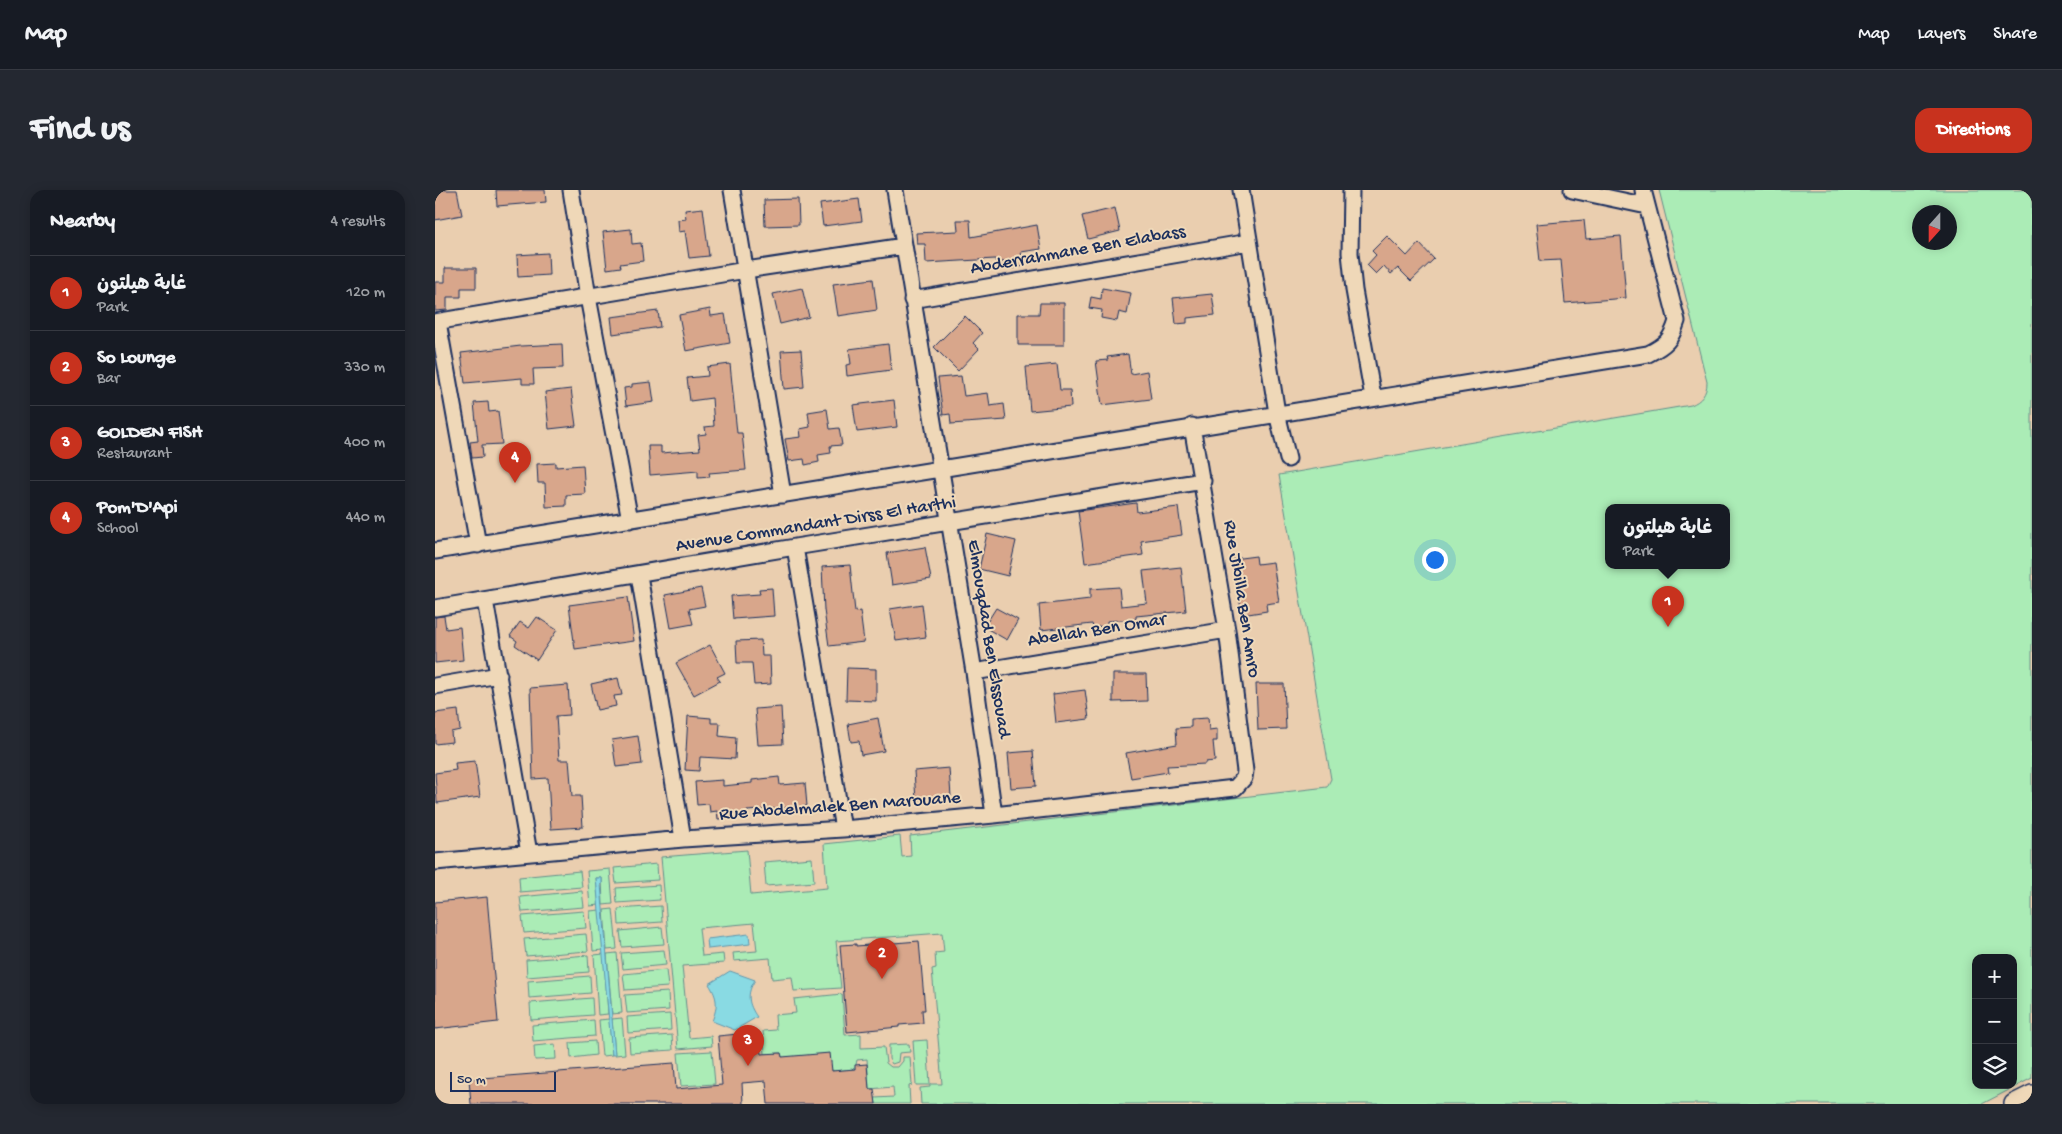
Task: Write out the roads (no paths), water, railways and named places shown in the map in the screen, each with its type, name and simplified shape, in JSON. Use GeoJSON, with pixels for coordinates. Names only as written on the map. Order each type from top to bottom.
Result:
{"type":"FeatureCollection","features":[{"type":"Feature","properties":{"kind":"main road"},"geometry":{"type":"LineString","coordinates":[[2014,1104],[2032,1095]]}},
{"type":"Feature","properties":{"kind":"street"},"geometry":{"type":"LineString","coordinates":[[571,190],[588,297],[630,520]]}},
{"type":"Feature","properties":{"kind":"street"},"geometry":{"type":"LineString","coordinates":[[732,190],[783,496]]}},
{"type":"Feature","properties":{"kind":"street","name":"Elmouqdad Ben Elssouad"},"geometry":{"type":"LineString","coordinates":[[895,190],[912,300],[942,469],[994,815]]}},
{"type":"Feature","properties":{"kind":"street"},"geometry":{"type":"LineString","coordinates":[[1241,190],[1277,413],[1288,459]]}},
{"type":"Feature","properties":{"kind":"street"},"geometry":{"type":"LineString","coordinates":[[1351,190],[1350,253],[1353,290],[1373,397]]}},
{"type":"Feature","properties":{"kind":"street"},"geometry":{"type":"LineString","coordinates":[[1572,190],[1647,206]]}},
{"type":"Feature","properties":{"kind":"street"},"geometry":{"type":"LineString","coordinates":[[435,551],[783,496],[1192,426],[1648,354],[1663,346],[1673,335],[1677,321],[1643,190]]}},
{"type":"Feature","properties":{"kind":"street","name":"Abderrahmane Ben Elabass"},"geometry":{"type":"LineString","coordinates":[[912,300],[1249,242]]}},
{"type":"Feature","properties":{"kind":"street"},"geometry":{"type":"LineString","coordinates":[[477,544],[437,322],[746,270],[904,246]]}},
{"type":"Feature","properties":{"kind":"street","name":"Rue Jibilla Ben Amro"},"geometry":{"type":"LineString","coordinates":[[1192,426],[1203,481],[1227,630],[1245,771],[1244,778]]}},
{"type":"Feature","properties":{"kind":"street","name":"Avenue Commandant Dirss El Harthi"},"geometry":{"type":"LineString","coordinates":[[435,608],[1203,481]]}},
{"type":"Feature","properties":{"kind":"street"},"geometry":{"type":"LineString","coordinates":[[795,547],[843,828]]}},
{"type":"Feature","properties":{"kind":"street"},"geometry":{"type":"LineString","coordinates":[[639,575],[683,839]]}},
{"type":"Feature","properties":{"kind":"street"},"geometry":{"type":"LineString","coordinates":[[485,600],[529,854]]}},
{"type":"Feature","properties":{"kind":"street","name":"Abellah Ben Omar"},"geometry":{"type":"LineString","coordinates":[[974,672],[1227,630]]}},
{"type":"Feature","properties":{"kind":"street"},"geometry":{"type":"LineString","coordinates":[[435,686],[499,675]]}},
{"type":"Feature","properties":{"kind":"street","name":"Rue Abdelmalek Ben Marouane"},"geometry":{"type":"LineString","coordinates":[[435,862],[683,839],[994,815],[1235,788],[1244,778]]}},
{"type":"Feature","properties":{"kind":"water"},"geometry":{"type":"Polygon","coordinates":[[[596,878],[602,878],[615,1055],[612,1055],[596,878]]]}},
{"type":"Feature","properties":{"kind":"water"},"geometry":{"type":"Polygon","coordinates":[[[749,934],[750,944],[708,949],[707,939],[749,934]]]}},
{"type":"Feature","properties":{"kind":"water"},"geometry":{"type":"Polygon","coordinates":[[[730,971],[755,980],[750,990],[749,999],[757,1017],[735,1030],[712,1021],[716,1002],[709,984],[730,971]]]}},
{"type":"Feature","properties":{"kind":"place","name":"Pom'D'Api"},"geometry":{"type":"Point","coordinates":[515,483]}},
{"type":"Feature","properties":{"kind":"place","name":"غابة هيلتون"},"geometry":{"type":"Point","coordinates":[1668,627]}},
{"type":"Feature","properties":{"kind":"place","name":"So Lounge"},"geometry":{"type":"Point","coordinates":[882,979]}},
{"type":"Feature","properties":{"kind":"place","name":"GOLDEN FISH"},"geometry":{"type":"Point","coordinates":[748,1066]}}]}
